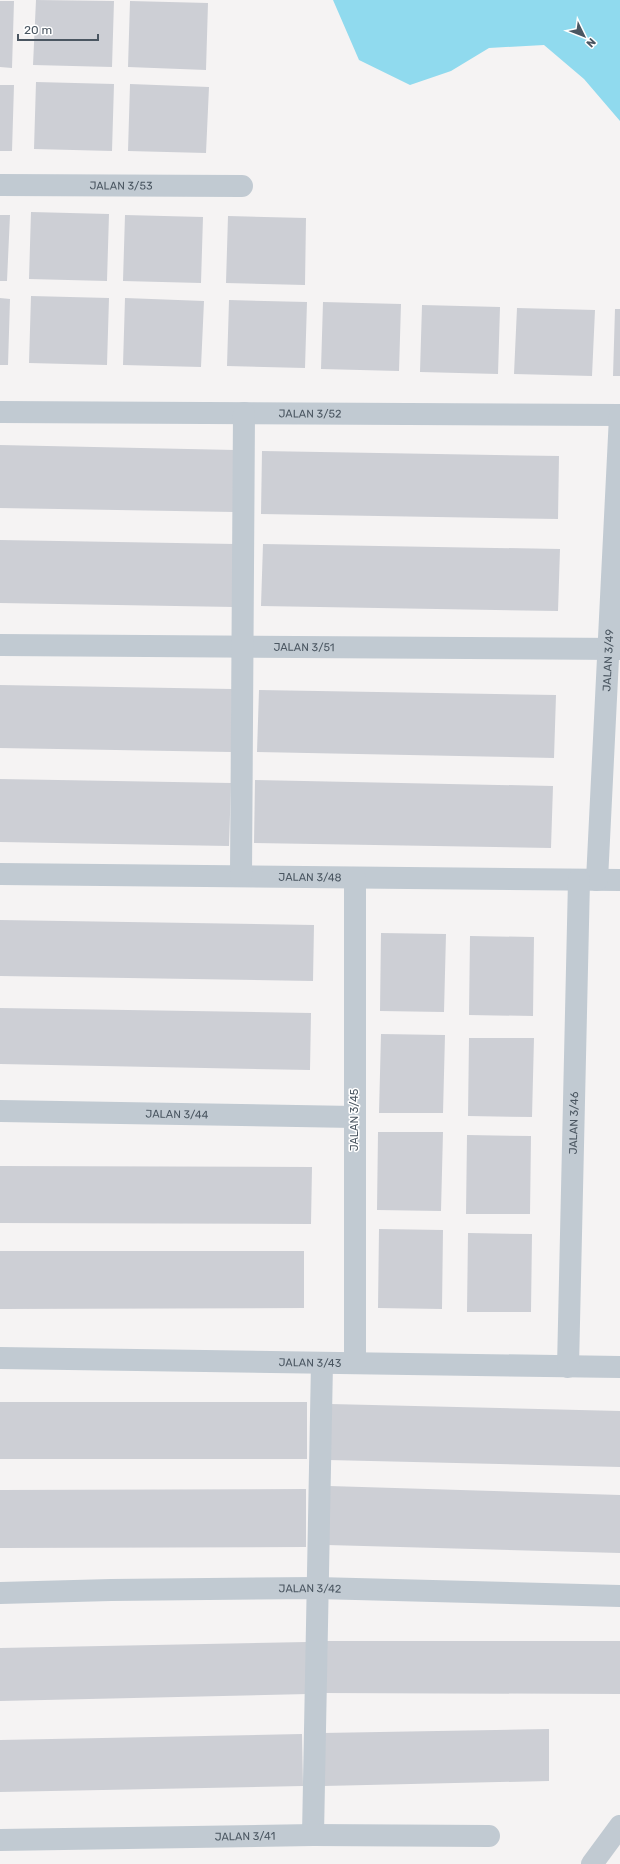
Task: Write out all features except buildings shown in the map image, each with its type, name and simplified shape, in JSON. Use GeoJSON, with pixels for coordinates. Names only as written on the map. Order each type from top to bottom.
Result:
{"type":"FeatureCollection","features":[{"type":"Feature","properties":{"kind":"street","name":"JALAN 3/53"},"geometry":{"type":"LineString","coordinates":[[0,185],[242,186]]}},
{"type":"Feature","properties":{"kind":"street","name":"JALAN 3/52"},"geometry":{"type":"LineString","coordinates":[[0,412],[620,416]]}},
{"type":"Feature","properties":{"kind":"street"},"geometry":{"type":"LineString","coordinates":[[241,876],[244,413]]}},
{"type":"Feature","properties":{"kind":"street","name":"JALAN 3/49"},"geometry":{"type":"LineString","coordinates":[[588,880],[614,649],[620,416]]}},
{"type":"Feature","properties":{"kind":"street","name":"JALAN 3/51"},"geometry":{"type":"LineString","coordinates":[[0,646],[614,649]]}},
{"type":"Feature","properties":{"kind":"street","name":"JALAN 3/48"},"geometry":{"type":"LineString","coordinates":[[0,874],[620,880]]}},
{"type":"Feature","properties":{"kind":"street","name":"JALAN 3/45"},"geometry":{"type":"LineString","coordinates":[[355,878],[355,1363]]}},
{"type":"Feature","properties":{"kind":"street","name":"JALAN 3/46"},"geometry":{"type":"LineString","coordinates":[[568,1367],[588,880]]}},
{"type":"Feature","properties":{"kind":"street","name":"JALAN 3/44"},"geometry":{"type":"LineString","coordinates":[[0,1111],[354,1117]]}},
{"type":"Feature","properties":{"kind":"street","name":"JALAN 3/43"},"geometry":{"type":"LineString","coordinates":[[0,1358],[620,1367]]}},
{"type":"Feature","properties":{"kind":"street"},"geometry":{"type":"LineString","coordinates":[[313,1835],[322,1363]]}},
{"type":"Feature","properties":{"kind":"street","name":"JALAN 3/42"},"geometry":{"type":"LineString","coordinates":[[0,1593],[111,1590],[317,1588],[620,1596]]}},
{"type":"Feature","properties":{"kind":"street"},"geometry":{"type":"LineString","coordinates":[[592,1864],[620,1826]]}},
{"type":"Feature","properties":{"kind":"street","name":"JALAN 3/41"},"geometry":{"type":"LineString","coordinates":[[0,1840],[313,1835],[489,1836]]}},
{"type":"Feature","properties":{"kind":"water"},"geometry":{"type":"Polygon","coordinates":[[[333,0],[620,0],[620,121],[584,79],[544,45],[489,48],[451,71],[410,85],[359,60],[333,0]]]}}]}
